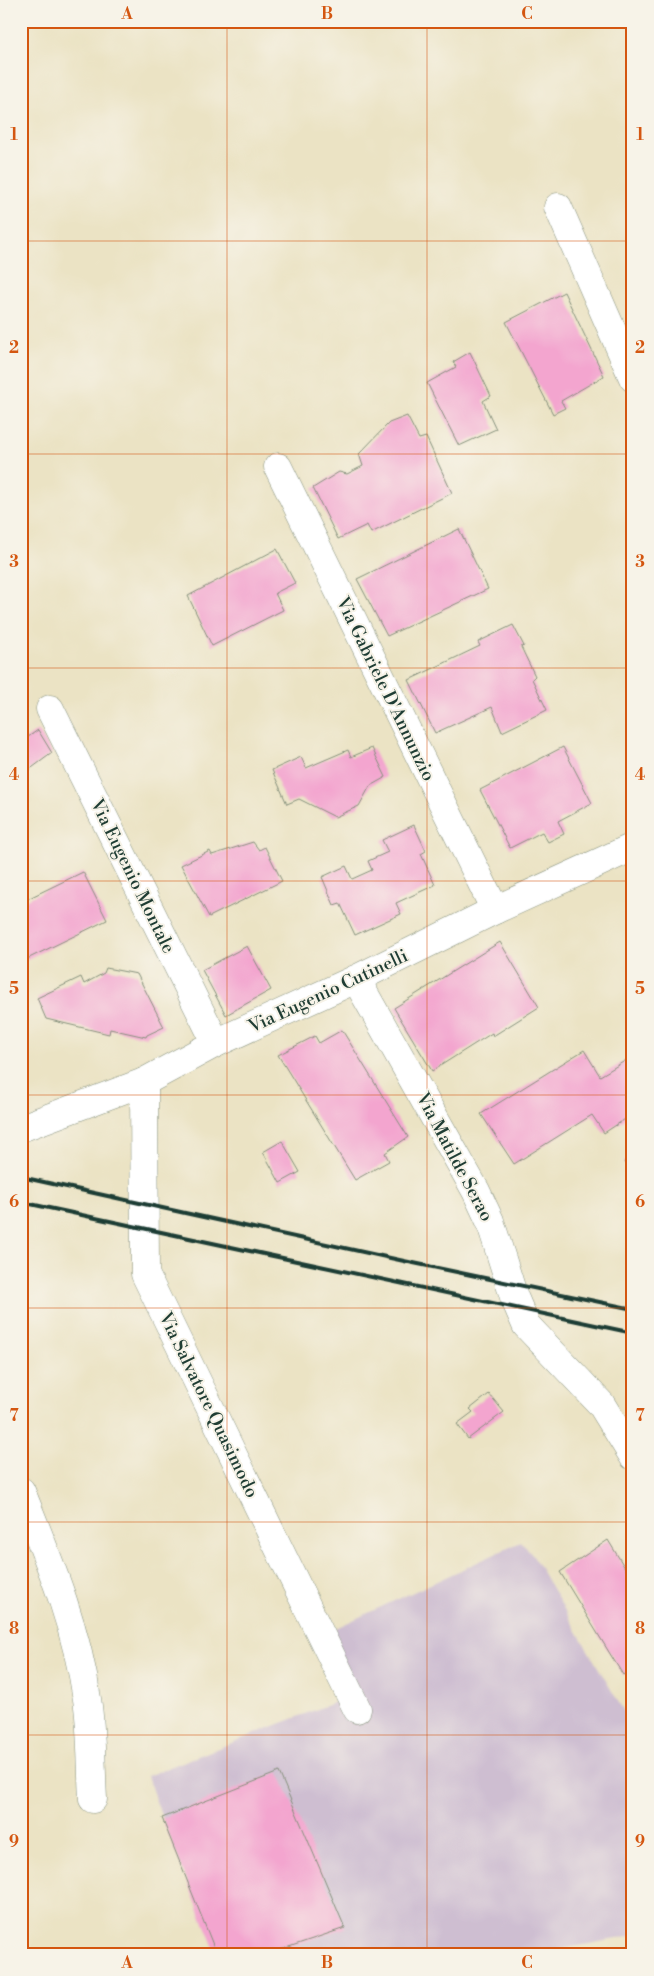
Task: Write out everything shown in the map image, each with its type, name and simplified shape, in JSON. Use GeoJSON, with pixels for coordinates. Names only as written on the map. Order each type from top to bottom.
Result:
{"type":"FeatureCollection","features":[{"type":"Feature","properties":{"kind":"street"},"geometry":{"type":"LineString","coordinates":[[558,207],[633,378]]}},
{"type":"Feature","properties":{"kind":"street","name":"Via Gabriele D'Annunzio"},"geometry":{"type":"LineString","coordinates":[[278,467],[496,910]]}},
{"type":"Feature","properties":{"kind":"street","name":"Via Eugenio Montale"},"geometry":{"type":"LineString","coordinates":[[50,709],[216,1043]]}},
{"type":"Feature","properties":{"kind":"street","name":"Via Eugenio Cutinelli"},"geometry":{"type":"LineString","coordinates":[[21,1128],[144,1082],[216,1043],[356,979],[496,910],[633,847]]}},
{"type":"Feature","properties":{"kind":"street","name":"Via Matilde Serao"},"geometry":{"type":"LineString","coordinates":[[356,979],[476,1191],[490,1221],[514,1297],[526,1325],[601,1404],[633,1456]]}},
{"type":"Feature","properties":{"kind":"street","name":"Via Salvatore Quasimodo"},"geometry":{"type":"LineString","coordinates":[[144,1082],[145,1274],[357,1709]]}},
{"type":"Feature","properties":{"kind":"street"},"geometry":{"type":"LineString","coordinates":[[21,1491],[61,1591],[77,1644],[88,1700],[93,1798]]}},
{"type":"Feature","properties":{"kind":"shaded area"},"geometry":{"type":"Polygon","coordinates":[[[521,1542],[533,1556],[633,1727],[633,1936],[528,1955],[217,1955],[147,1776],[338,1701],[310,1640],[521,1542]]]}},
{"type":"Feature","properties":{"kind":"building"},"geometry":{"type":"Polygon","coordinates":[[[564,292],[604,376],[561,401],[565,408],[553,414],[506,322],[564,292]]]}},
{"type":"Feature","properties":{"kind":"building"},"geometry":{"type":"Polygon","coordinates":[[[470,352],[491,396],[483,401],[496,429],[459,446],[427,383],[456,367],[453,362],[470,352]]]}},
{"type":"Feature","properties":{"kind":"building"},"geometry":{"type":"Polygon","coordinates":[[[407,416],[419,439],[426,437],[452,493],[371,533],[367,525],[338,539],[313,488],[339,472],[347,474],[363,466],[359,454],[389,423],[407,416]]]}},
{"type":"Feature","properties":{"kind":"building"},"geometry":{"type":"Polygon","coordinates":[[[459,529],[488,589],[387,636],[357,579],[459,529]]]}},
{"type":"Feature","properties":{"kind":"building"},"geometry":{"type":"Polygon","coordinates":[[[277,549],[295,583],[275,593],[283,610],[212,646],[188,596],[277,549]]]}},
{"type":"Feature","properties":{"kind":"building"},"geometry":{"type":"Polygon","coordinates":[[[513,625],[524,646],[521,647],[535,676],[532,679],[547,710],[502,732],[492,707],[435,733],[409,680],[480,646],[478,642],[513,625]]]}},
{"type":"Feature","properties":{"kind":"building"},"geometry":{"type":"Polygon","coordinates":[[[38,730],[52,753],[21,776],[21,742],[38,730]]]}},
{"type":"Feature","properties":{"kind":"building"},"geometry":{"type":"Polygon","coordinates":[[[563,747],[592,803],[558,821],[564,834],[548,842],[542,832],[510,848],[480,790],[563,747]]]}},
{"type":"Feature","properties":{"kind":"building"},"geometry":{"type":"Polygon","coordinates":[[[372,748],[386,777],[370,786],[359,806],[335,817],[299,799],[287,804],[272,770],[301,757],[306,768],[348,750],[351,757],[372,748]]]}},
{"type":"Feature","properties":{"kind":"building"},"geometry":{"type":"Polygon","coordinates":[[[414,825],[426,851],[421,854],[435,885],[396,903],[401,914],[355,935],[340,903],[334,905],[322,877],[346,866],[352,879],[372,870],[368,861],[388,852],[382,840],[414,825]]]}},
{"type":"Feature","properties":{"kind":"building"},"geometry":{"type":"Polygon","coordinates":[[[253,842],[259,850],[265,847],[282,881],[209,917],[181,865],[210,851],[212,855],[253,842]]]}},
{"type":"Feature","properties":{"kind":"building"},"geometry":{"type":"Polygon","coordinates":[[[83,872],[107,920],[25,960],[21,954],[21,902],[83,872]]]}},
{"type":"Feature","properties":{"kind":"building"},"geometry":{"type":"Polygon","coordinates":[[[500,942],[539,1007],[493,1036],[492,1033],[432,1071],[394,1008],[500,942]]]}},
{"type":"Feature","properties":{"kind":"building"},"geometry":{"type":"Polygon","coordinates":[[[247,946],[271,990],[226,1015],[202,970],[247,946]]]}},
{"type":"Feature","properties":{"kind":"building"},"geometry":{"type":"Polygon","coordinates":[[[106,968],[137,974],[164,1027],[146,1037],[110,1029],[109,1034],[46,1019],[37,998],[81,977],[84,984],[104,973],[106,968]]]}},
{"type":"Feature","properties":{"kind":"building"},"geometry":{"type":"Polygon","coordinates":[[[342,1030],[408,1137],[385,1153],[389,1161],[355,1180],[278,1055],[315,1036],[319,1043],[342,1030]]]}},
{"type":"Feature","properties":{"kind":"building"},"geometry":{"type":"Polygon","coordinates":[[[584,1050],[600,1076],[633,1056],[633,1114],[604,1133],[592,1115],[514,1164],[481,1114],[584,1050]]]}},
{"type":"Feature","properties":{"kind":"building"},"geometry":{"type":"Polygon","coordinates":[[[282,1141],[300,1172],[280,1183],[263,1152],[282,1141]]]}},
{"type":"Feature","properties":{"kind":"building"},"geometry":{"type":"Polygon","coordinates":[[[633,1156],[633,1175],[624,1162],[633,1156]]]}},
{"type":"Feature","properties":{"kind":"building"},"geometry":{"type":"Polygon","coordinates":[[[489,1394],[504,1412],[468,1439],[457,1424],[473,1412],[470,1409],[489,1394]]]}},
{"type":"Feature","properties":{"kind":"building"},"geometry":{"type":"Polygon","coordinates":[[[608,1540],[633,1581],[633,1669],[623,1675],[560,1572],[608,1540]]]}},
{"type":"Feature","properties":{"kind":"building"},"geometry":{"type":"Polygon","coordinates":[[[279,1772],[345,1928],[265,1955],[217,1955],[162,1818],[279,1772]]]}},
{"type":"Feature","properties":{"kind":"railway"},"geometry":{"type":"LineString","coordinates":[[21,1177],[633,1309]]}},
{"type":"Feature","properties":{"kind":"railway"},"geometry":{"type":"LineString","coordinates":[[21,1202],[633,1333]]}}]}
